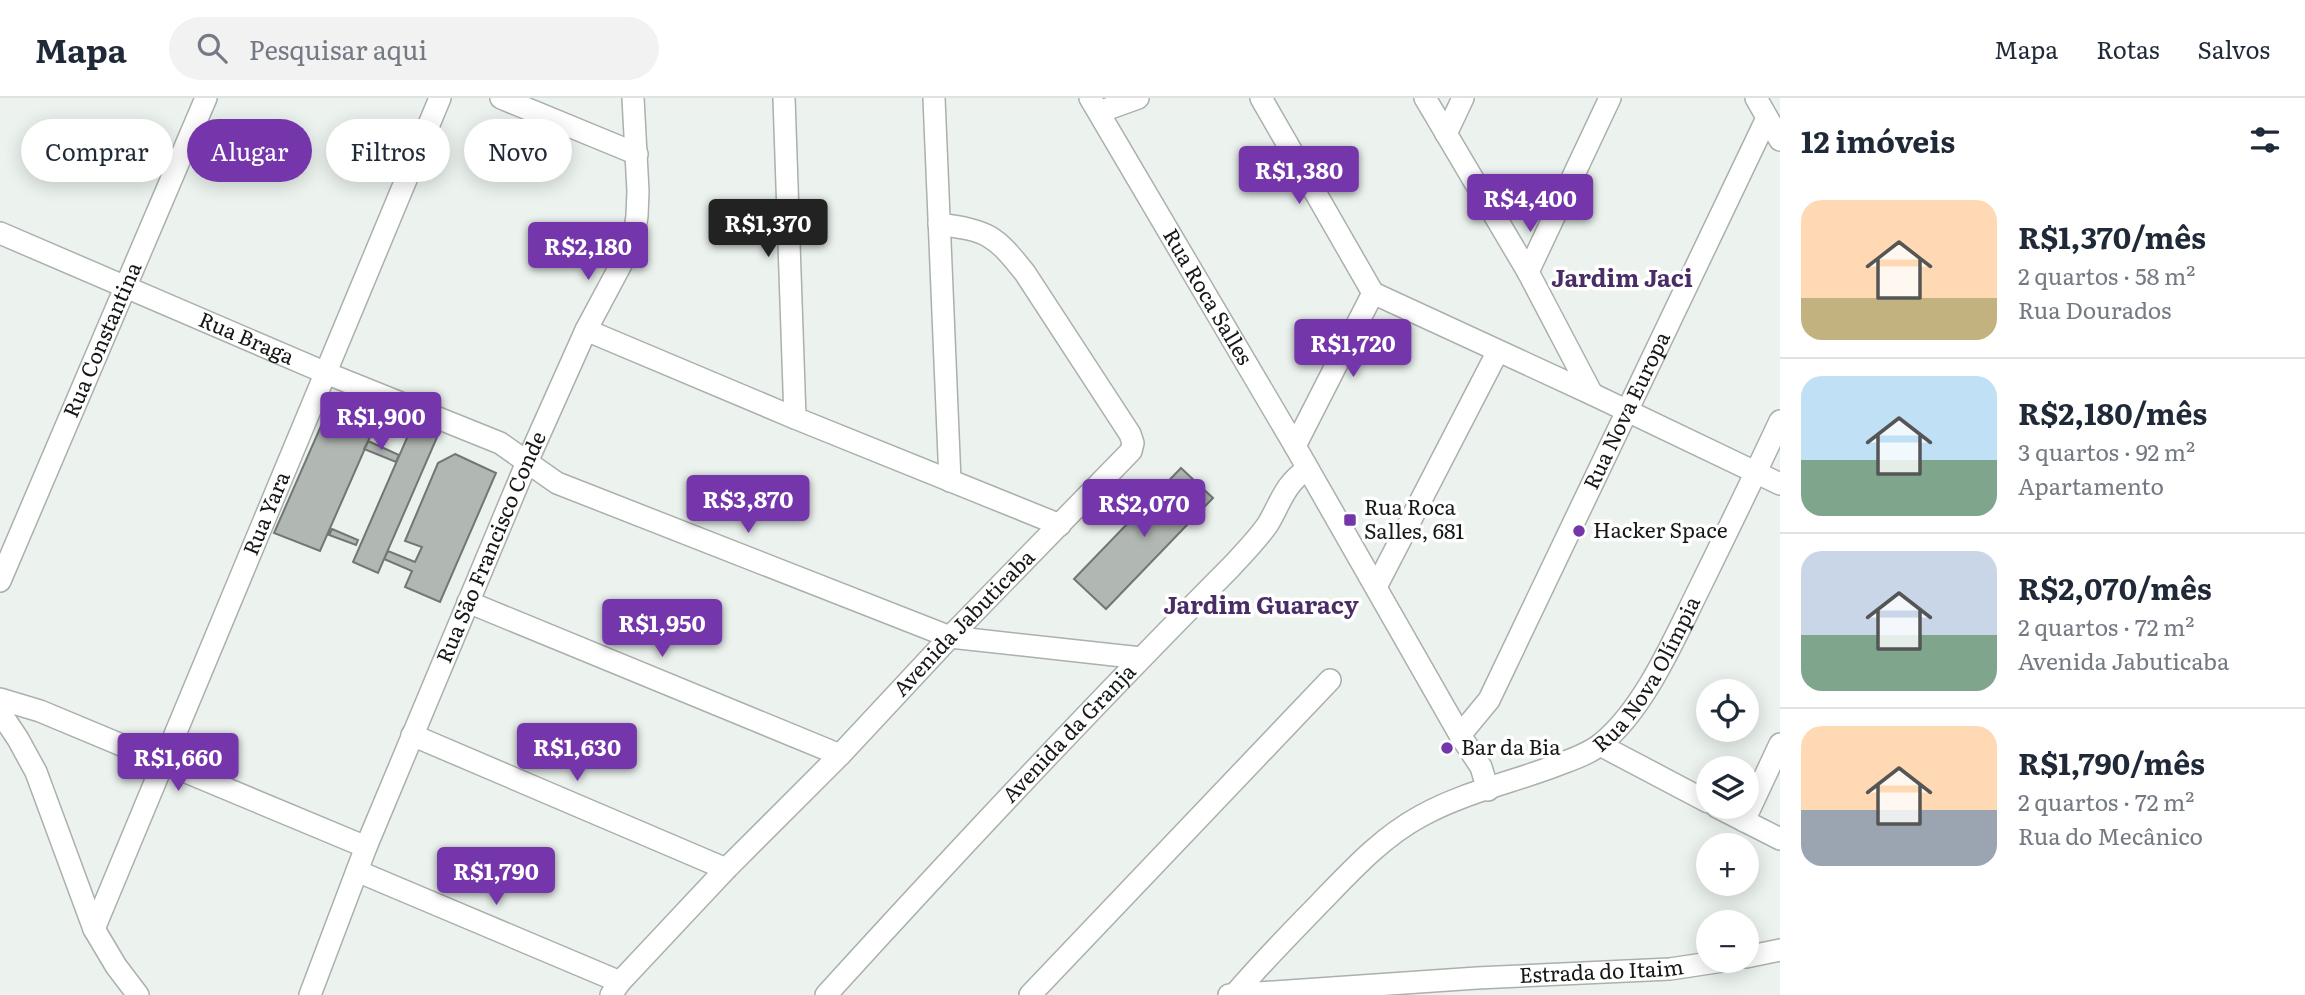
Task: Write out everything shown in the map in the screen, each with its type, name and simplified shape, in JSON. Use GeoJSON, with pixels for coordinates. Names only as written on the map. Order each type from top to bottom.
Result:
{"type":"FeatureCollection","features":[{"type":"Feature","properties":{"kind":"street","name":"Rua Constantina"},"geometry":{"type":"LineString","coordinates":[[0,581],[206,98]]}},
{"type":"Feature","properties":{"kind":"street","name":"Rua Yara"},"geometry":{"type":"LineString","coordinates":[[94,929],[440,98]]}},
{"type":"Feature","properties":{"kind":"street"},"geometry":{"type":"LineString","coordinates":[[501,98],[637,154]]}},
{"type":"Feature","properties":{"kind":"street","name":"Rua São Francisco Conde"},"geometry":{"type":"LineString","coordinates":[[310,995],[366,847],[527,462],[586,330],[633,242],[637,216],[637,154],[633,98]]}},
{"type":"Feature","properties":{"kind":"street"},"geometry":{"type":"LineString","coordinates":[[783,98],[795,418]]}},
{"type":"Feature","properties":{"kind":"street"},"geometry":{"type":"LineString","coordinates":[[934,98],[950,481]]}},
{"type":"Feature","properties":{"kind":"street"},"geometry":{"type":"LineString","coordinates":[[1095,105],[1138,98]]}},
{"type":"Feature","properties":{"kind":"street"},"geometry":{"type":"LineString","coordinates":[[1261,98],[1373,293],[1780,484]]}},
{"type":"Feature","properties":{"kind":"street"},"geometry":{"type":"LineString","coordinates":[[1425,98],[1528,272],[1592,394]]}},
{"type":"Feature","properties":{"kind":"street"},"geometry":{"type":"LineString","coordinates":[[1446,134],[1463,98]]}},
{"type":"Feature","properties":{"kind":"street"},"geometry":{"type":"LineString","coordinates":[[1528,272],[1610,98]]}},
{"type":"Feature","properties":{"kind":"street"},"geometry":{"type":"LineString","coordinates":[[1756,98],[1780,140]]}},
{"type":"Feature","properties":{"kind":"street","name":"Rua Roca Salles"},"geometry":{"type":"LineString","coordinates":[[1095,105],[1481,767],[1488,790]]}},
{"type":"Feature","properties":{"kind":"street","name":"Rua Nova Europa"},"geometry":{"type":"LineString","coordinates":[[1460,735],[1489,700],[1767,118]]}},
{"type":"Feature","properties":{"kind":"street","name":"Avenida Jabuticaba"},"geometry":{"type":"LineString","coordinates":[[615,989],[726,869],[840,755],[950,637],[1129,455],[1132,439],[1025,273],[999,242],[985,233],[939,224]]}},
{"type":"Feature","properties":{"kind":"street","name":"Rua Braga"},"geometry":{"type":"LineString","coordinates":[[0,233],[326,373],[500,443],[557,483],[950,637],[1141,658]]}},
{"type":"Feature","properties":{"kind":"street"},"geometry":{"type":"LineString","coordinates":[[1295,446],[1373,293]]}},
{"type":"Feature","properties":{"kind":"street"},"geometry":{"type":"LineString","coordinates":[[586,330],[1060,525]]}},
{"type":"Feature","properties":{"kind":"street"},"geometry":{"type":"LineString","coordinates":[[1376,587],[1498,351]]}},
{"type":"Feature","properties":{"kind":"street","name":"Rua Nova Olímpia"},"geometry":{"type":"LineString","coordinates":[[1235,995],[1370,852],[1393,833],[1450,802],[1532,775],[1600,745],[1617,729],[1635,706],[1668,652],[1780,421]]}},
{"type":"Feature","properties":{"kind":"street","name":"Avenida da Granja"},"geometry":{"type":"LineString","coordinates":[[826,995],[1141,658],[1249,548],[1267,524],[1287,486],[1307,469]]}},
{"type":"Feature","properties":{"kind":"street"},"geometry":{"type":"LineString","coordinates":[[468,602],[840,755]]}},
{"type":"Feature","properties":{"kind":"street"},"geometry":{"type":"LineString","coordinates":[[1030,995],[1330,680]]}},
{"type":"Feature","properties":{"kind":"street"},"geometry":{"type":"LineString","coordinates":[[0,699],[40,711],[366,847]]}},
{"type":"Feature","properties":{"kind":"street"},"geometry":{"type":"LineString","coordinates":[[0,712],[36,772],[94,929],[116,966],[138,995]]}},
{"type":"Feature","properties":{"kind":"street"},"geometry":{"type":"LineString","coordinates":[[412,735],[726,869]]}},
{"type":"Feature","properties":{"kind":"street"},"geometry":{"type":"LineString","coordinates":[[1744,821],[1780,744]]}},
{"type":"Feature","properties":{"kind":"street"},"geometry":{"type":"LineString","coordinates":[[1600,745],[1696,796]]}},
{"type":"Feature","properties":{"kind":"street"},"geometry":{"type":"LineString","coordinates":[[1740,819],[1780,839]]}},
{"type":"Feature","properties":{"kind":"street"},"geometry":{"type":"LineString","coordinates":[[357,871],[615,989]]}},
{"type":"Feature","properties":{"kind":"street"},"geometry":{"type":"LineString","coordinates":[[1759,954],[1780,950]]}},
{"type":"Feature","properties":{"kind":"street","name":"Estrada do Itaim"},"geometry":{"type":"LineString","coordinates":[[1229,995],[1477,978],[1671,969],[1696,965]]}},
{"type":"Feature","properties":{"kind":"building"},"geometry":{"type":"Polygon","coordinates":[[[335,394],[381,412],[320,551],[274,533],[335,394]]]}},
{"type":"Feature","properties":{"kind":"building"},"geometry":{"type":"Polygon","coordinates":[[[413,424],[438,435],[378,573],[353,562],[413,424]]]}},
{"type":"Feature","properties":{"kind":"building"},"geometry":{"type":"Polygon","coordinates":[[[368,441],[399,455],[396,462],[364,449],[368,441]]]}},
{"type":"Feature","properties":{"kind":"building"},"geometry":{"type":"Polygon","coordinates":[[[455,454],[496,473],[440,602],[405,587],[412,571],[384,559],[388,551],[415,562],[422,547],[405,541],[438,463],[455,454]]]}},
{"type":"Feature","properties":{"kind":"building"},"geometry":{"type":"Polygon","coordinates":[[[1181,468],[1213,498],[1106,609],[1074,579],[1181,468]]]}},
{"type":"Feature","properties":{"kind":"building"},"geometry":{"type":"Polygon","coordinates":[[[332,529],[358,540],[356,545],[329,535],[332,529]]]}},
{"type":"Feature","properties":{"kind":"place","name":"Rua Roca Salles, 681"},"geometry":{"type":"Point","coordinates":[1350,520]}},
{"type":"Feature","properties":{"kind":"place","name":"Hacker Space"},"geometry":{"type":"Point","coordinates":[1579,531]}},
{"type":"Feature","properties":{"kind":"place","name":"Bar da Bia"},"geometry":{"type":"Point","coordinates":[1447,748]}},
{"type":"Feature","properties":{"kind":"district","name":"Jardim Jaci"},"geometry":{"type":"Point","coordinates":[1622,279]}},
{"type":"Feature","properties":{"kind":"district","name":"Jardim Guaracy"},"geometry":{"type":"Point","coordinates":[1261,606]}}]}
